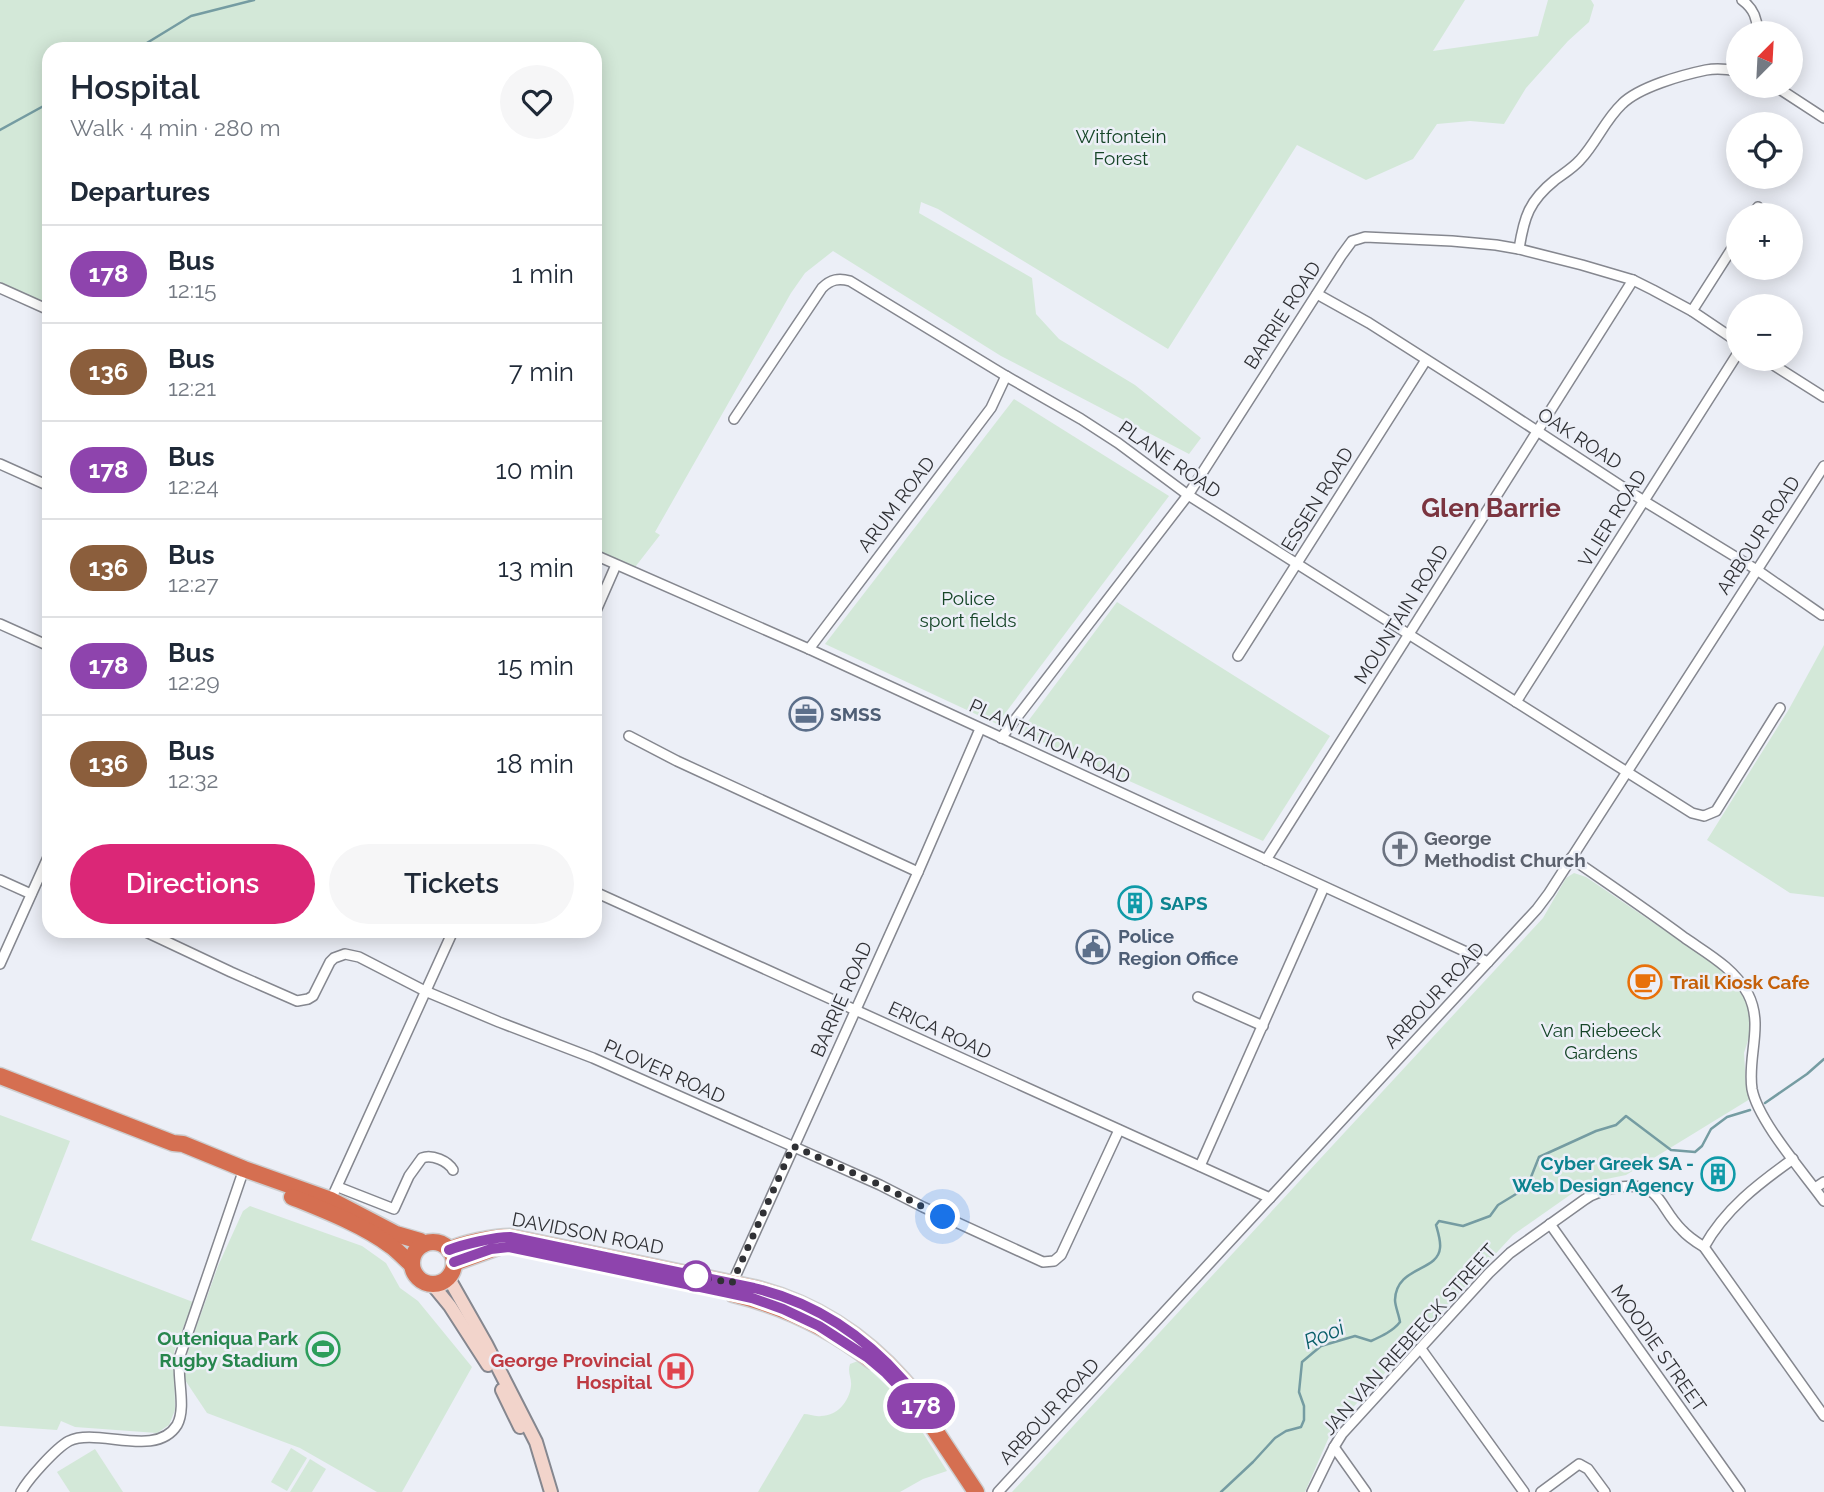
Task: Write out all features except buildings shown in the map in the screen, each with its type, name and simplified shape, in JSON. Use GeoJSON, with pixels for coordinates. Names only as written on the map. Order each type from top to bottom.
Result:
{"type":"FeatureCollection","features":[{"type":"Feature","properties":{"kind":"highway"},"geometry":{"type":"LineString","coordinates":[[0,1076],[173,1143],[177,1148],[202,1161],[331,1200],[396,1234],[424,1244]]}},
{"type":"Feature","properties":{"kind":"highway"},"geometry":{"type":"LineString","coordinates":[[331,1200],[411,1264]]}},
{"type":"Feature","properties":{"kind":"highway","name":"DAVIDSON ROAD"},"geometry":{"type":"LineString","coordinates":[[451,1263],[463,1245],[510,1237],[731,1288],[766,1291],[796,1302],[852,1333],[894,1370],[918,1399],[923,1412],[976,1492]]}},
{"type":"Feature","properties":{"kind":"highway"},"geometry":{"type":"LineString","coordinates":[[436,1242],[443,1245],[451,1263],[441,1283],[424,1283],[413,1272],[411,1264],[414,1252],[424,1244],[436,1242]]}},
{"type":"Feature","properties":{"kind":"street"},"geometry":{"type":"LineString","coordinates":[[1742,0],[1753,10],[1756,21]]}},
{"type":"Feature","properties":{"kind":"street"},"geometry":{"type":"LineString","coordinates":[[1519,249],[1525,216],[1532,203],[1543,190],[1582,158],[1622,104],[1639,92],[1660,83],[1706,70],[1726,70]]}},
{"type":"Feature","properties":{"kind":"street"},"geometry":{"type":"LineString","coordinates":[[1793,98],[1824,118]]}},
{"type":"Feature","properties":{"kind":"street","name":"BARRIE ROAD"},"geometry":{"type":"LineString","coordinates":[[1001,738],[1188,495],[1347,246],[1358,238],[1475,242],[1519,249],[1633,280],[1692,311],[1726,334]]}},
{"type":"Feature","properties":{"kind":"street"},"geometry":{"type":"LineString","coordinates":[[1692,311],[1726,258]]}},
{"type":"Feature","properties":{"kind":"street","name":"PLANE ROAD"},"geometry":{"type":"LineString","coordinates":[[734,419],[822,288],[828,282],[842,279],[857,284],[1100,431],[1188,495],[1692,813],[1704,816],[1716,811],[1780,708]]}},
{"type":"Feature","properties":{"kind":"street","name":"MOUNTAIN ROAD"},"geometry":{"type":"LineString","coordinates":[[1266,860],[1633,280]]}},
{"type":"Feature","properties":{"kind":"street"},"geometry":{"type":"LineString","coordinates":[[0,288],[42,307]]}},
{"type":"Feature","properties":{"kind":"street","name":"OAK ROAD"},"geometry":{"type":"LineString","coordinates":[[1317,294],[1369,323],[1822,615]]}},
{"type":"Feature","properties":{"kind":"street","name":"ESSEN ROAD"},"geometry":{"type":"LineString","coordinates":[[1238,656],[1426,360]]}},
{"type":"Feature","properties":{"kind":"street","name":"VLIER ROAD"},"geometry":{"type":"LineString","coordinates":[[1516,702],[1727,371]]}},
{"type":"Feature","properties":{"kind":"street"},"geometry":{"type":"LineString","coordinates":[[1783,371],[1824,397]]}},
{"type":"Feature","properties":{"kind":"street","name":"ARUM ROAD"},"geometry":{"type":"LineString","coordinates":[[809,649],[990,408],[1006,376]]}},
{"type":"Feature","properties":{"kind":"street"},"geometry":{"type":"LineString","coordinates":[[0,464],[42,483]]}},
{"type":"Feature","properties":{"kind":"street","name":"ARBOUR ROAD"},"geometry":{"type":"LineString","coordinates":[[998,1492],[1537,909],[1824,466]]}},
{"type":"Feature","properties":{"kind":"street","name":"PLANTATION ROAD"},"geometry":{"type":"LineString","coordinates":[[602,558],[809,649],[1488,962]]}},
{"type":"Feature","properties":{"kind":"street"},"geometry":{"type":"LineString","coordinates":[[602,597],[616,565]]}},
{"type":"Feature","properties":{"kind":"street"},"geometry":{"type":"LineString","coordinates":[[0,624],[42,643]]}},
{"type":"Feature","properties":{"kind":"street","name":"BARRIE ROAD"},"geometry":{"type":"LineString","coordinates":[[731,1288],[980,729]]}},
{"type":"Feature","properties":{"kind":"street"},"geometry":{"type":"LineString","coordinates":[[629,736],[677,761],[918,872]]}},
{"type":"Feature","properties":{"kind":"street"},"geometry":{"type":"LineString","coordinates":[[1571,858],[1713,957],[1732,972],[1741,984],[1751,1000],[1755,1017],[1752,1077],[1754,1096],[1761,1112],[1824,1200]]}},
{"type":"Feature","properties":{"kind":"street"},"geometry":{"type":"LineString","coordinates":[[0,964],[42,870]]}},
{"type":"Feature","properties":{"kind":"street"},"geometry":{"type":"LineString","coordinates":[[0,880],[31,894]]}},
{"type":"Feature","properties":{"kind":"street"},"geometry":{"type":"LineString","coordinates":[[37,880],[42,882]]}},
{"type":"Feature","properties":{"kind":"street"},"geometry":{"type":"LineString","coordinates":[[1200,1166],[1324,887]]}},
{"type":"Feature","properties":{"kind":"street","name":"ERICA ROAD"},"geometry":{"type":"LineString","coordinates":[[602,895],[1270,1198]]}},
{"type":"Feature","properties":{"kind":"street","name":"PLOVER ROAD"},"geometry":{"type":"LineString","coordinates":[[159,938],[297,1001],[313,996],[334,958],[345,954],[359,957],[425,991],[593,1058],[793,1146],[1038,1261],[1058,1259],[1064,1250],[1119,1130]]}},
{"type":"Feature","properties":{"kind":"street"},"geometry":{"type":"LineString","coordinates":[[450,938],[331,1200],[394,1209],[409,1176],[422,1158],[431,1156],[450,1165],[453,1170]]}},
{"type":"Feature","properties":{"kind":"street"},"geometry":{"type":"LineString","coordinates":[[1198,997],[1263,1026]]}},
{"type":"Feature","properties":{"kind":"street"},"geometry":{"type":"LineString","coordinates":[[1793,1158],[1740,1200],[1719,1223],[1704,1247],[1824,1416]]}},
{"type":"Feature","properties":{"kind":"street"},"geometry":{"type":"LineString","coordinates":[[21,1492],[32,1476],[69,1441],[83,1438],[154,1440],[176,1427],[181,1412],[180,1356],[243,1173]]}},
{"type":"Feature","properties":{"kind":"street"},"geometry":{"type":"LineString","coordinates":[[1815,1188],[1824,1182]]}},
{"type":"Feature","properties":{"kind":"street","name":"JAN VAN RIEBEECK STREET"},"geometry":{"type":"LineString","coordinates":[[1312,1492],[1342,1434],[1499,1263],[1590,1195],[1602,1190],[1641,1186],[1654,1192],[1681,1230],[1704,1247]]}},
{"type":"Feature","properties":{"kind":"street","name":"MOODIE STREET"},"geometry":{"type":"LineString","coordinates":[[1550,1224],[1740,1492]]}},
{"type":"Feature","properties":{"kind":"street"},"geometry":{"type":"LineString","coordinates":[[451,1263],[455,1287],[519,1405],[539,1449],[551,1492]]}},
{"type":"Feature","properties":{"kind":"street"},"geometry":{"type":"LineString","coordinates":[[432,1284],[450,1306],[486,1361],[544,1471]]}},
{"type":"Feature","properties":{"kind":"street"},"geometry":{"type":"LineString","coordinates":[[1421,1349],[1524,1492]]}},
{"type":"Feature","properties":{"kind":"street"},"geometry":{"type":"LineString","coordinates":[[1334,1447],[1366,1492]]}},
{"type":"Feature","properties":{"kind":"street"},"geometry":{"type":"LineString","coordinates":[[1541,1492],[1579,1464],[1588,1469],[1605,1492]]}},
{"type":"Feature","properties":{"kind":"green space","name":"Witfontein Forest"},"geometry":{"type":"Polygon","coordinates":[[[0,0],[1465,0],[1433,51],[1538,36],[1548,0],[1591,0],[1594,5],[1589,22],[1526,88],[1504,124],[1470,121],[1437,124],[1413,159],[1366,180],[1297,145],[1168,349],[938,209],[921,202],[919,213],[1032,278],[1036,314],[1059,339],[1135,385],[1201,438],[1189,454],[1001,356],[833,251],[805,273],[791,293],[655,532],[660,535],[632,571],[602,557],[602,42],[42,42],[42,302],[0,282],[0,0]]]}},
{"type":"Feature","properties":{"kind":"green space","name":"Police sport fields"},"geometry":{"type":"Polygon","coordinates":[[[1014,399],[1169,496],[997,724],[825,644],[1014,399]]]}},
{"type":"Feature","properties":{"kind":"green space"},"geometry":{"type":"Polygon","coordinates":[[[1117,602],[1330,736],[1263,841],[1020,732],[1117,602]]]}},
{"type":"Feature","properties":{"kind":"green space"},"geometry":{"type":"Polygon","coordinates":[[[1824,645],[1824,897],[1790,893],[1707,840],[1789,709],[1824,645]]]}},
{"type":"Feature","properties":{"kind":"green space","name":"Van Riebeeck Gardens"},"geometry":{"type":"Polygon","coordinates":[[[1574,873],[1586,877],[1732,976],[1749,1000],[1752,1028],[1744,1053],[1746,1086],[1750,1099],[1626,1175],[1587,1183],[1513,1235],[1332,1430],[1305,1492],[1012,1492],[1543,918],[1566,878],[1574,873]]]}},
{"type":"Feature","properties":{"kind":"green space"},"geometry":{"type":"Polygon","coordinates":[[[0,1115],[70,1141],[31,1240],[193,1302],[174,1352],[175,1410],[169,1425],[157,1433],[75,1427],[61,1421],[57,1430],[0,1426],[0,1115]]]}},
{"type":"Feature","properties":{"kind":"green space","name":"Outeniqua Park Rugby Stadium"},"geometry":{"type":"Polygon","coordinates":[[[250,1206],[362,1246],[386,1263],[400,1288],[418,1301],[472,1367],[402,1492],[377,1492],[300,1448],[207,1413],[185,1380],[185,1361],[218,1266],[243,1211],[250,1206]]]}},
{"type":"Feature","properties":{"kind":"green space"},"geometry":{"type":"Polygon","coordinates":[[[858,1361],[902,1400],[947,1471],[923,1479],[900,1492],[758,1492],[804,1414],[832,1414],[845,1403],[851,1386],[850,1364],[858,1361]]]}},
{"type":"Feature","properties":{"kind":"green space"},"geometry":{"type":"Polygon","coordinates":[[[291,1448],[307,1458],[287,1491],[271,1482],[291,1448]]]}},
{"type":"Feature","properties":{"kind":"green space"},"geometry":{"type":"Polygon","coordinates":[[[95,1449],[123,1492],[70,1492],[57,1472],[95,1449]]]}},
{"type":"Feature","properties":{"kind":"green space"},"geometry":{"type":"Polygon","coordinates":[[[310,1459],[326,1469],[312,1492],[290,1492],[310,1459]]]}},
{"type":"Feature","properties":{"kind":"waterway"},"geometry":{"type":"LineString","coordinates":[[148,42],[191,16],[254,0]]}},
{"type":"Feature","properties":{"kind":"waterway"},"geometry":{"type":"LineString","coordinates":[[0,130],[42,107]]}},
{"type":"Feature","properties":{"kind":"waterway","name":"Rooi"},"geometry":{"type":"LineString","coordinates":[[1765,1103],[1824,1059]]}},
{"type":"Feature","properties":{"kind":"waterway","name":"Rooi"},"geometry":{"type":"LineString","coordinates":[[1221,1492],[1275,1438],[1286,1431],[1301,1427],[1304,1420],[1304,1406],[1299,1392],[1302,1362],[1321,1346],[1355,1336],[1371,1341],[1391,1331],[1400,1322],[1395,1302],[1397,1289],[1409,1275],[1438,1256],[1440,1242],[1436,1225],[1439,1221],[1463,1226],[1490,1216],[1498,1205],[1521,1191],[1529,1182],[1539,1157],[1596,1131],[1616,1125],[1626,1116],[1671,1150],[1695,1152],[1702,1146],[1711,1129],[1727,1117],[1750,1110]]}},
{"type":"Feature","properties":{"kind":"bus line","name":"178"},"geometry":{"type":"LineString","coordinates":[[449,1250],[510,1237],[778,1295],[825,1316],[867,1345],[887,1362],[911,1390],[923,1412],[886,1373],[858,1351],[810,1322],[752,1298],[509,1247],[491,1249],[454,1262]]}},
{"type":"Feature","properties":{"kind":"place","name":"SMSS"},"geometry":{"type":"Point","coordinates":[806,714]}},
{"type":"Feature","properties":{"kind":"place","name":"George Methodist Church"},"geometry":{"type":"Point","coordinates":[1400,849]}},
{"type":"Feature","properties":{"kind":"place","name":"SAPS"},"geometry":{"type":"Point","coordinates":[1135,903]}},
{"type":"Feature","properties":{"kind":"place","name":"Police Region Office"},"geometry":{"type":"Point","coordinates":[1093,947]}},
{"type":"Feature","properties":{"kind":"place","name":"Trail Kiosk Cafe"},"geometry":{"type":"Point","coordinates":[1645,982]}},
{"type":"Feature","properties":{"kind":"place","name":"Cyber Greek SA - Web Design Agency"},"geometry":{"type":"Point","coordinates":[1718,1174]}},
{"type":"Feature","properties":{"kind":"place","name":"Outeniqua Park Rugby Stadium"},"geometry":{"type":"Point","coordinates":[323,1349]}},
{"type":"Feature","properties":{"kind":"place","name":"George Provincial Hospital"},"geometry":{"type":"Point","coordinates":[676,1371]}},
{"type":"Feature","properties":{"kind":"district","name":"Glen Barrie"},"geometry":{"type":"Point","coordinates":[1491,508]}},
{"type":"Feature","properties":{"kind":"route"},"geometry":{"type":"LineString","coordinates":[[696,1276],[732,1283],[793,1146],[943,1217]]}}]}
